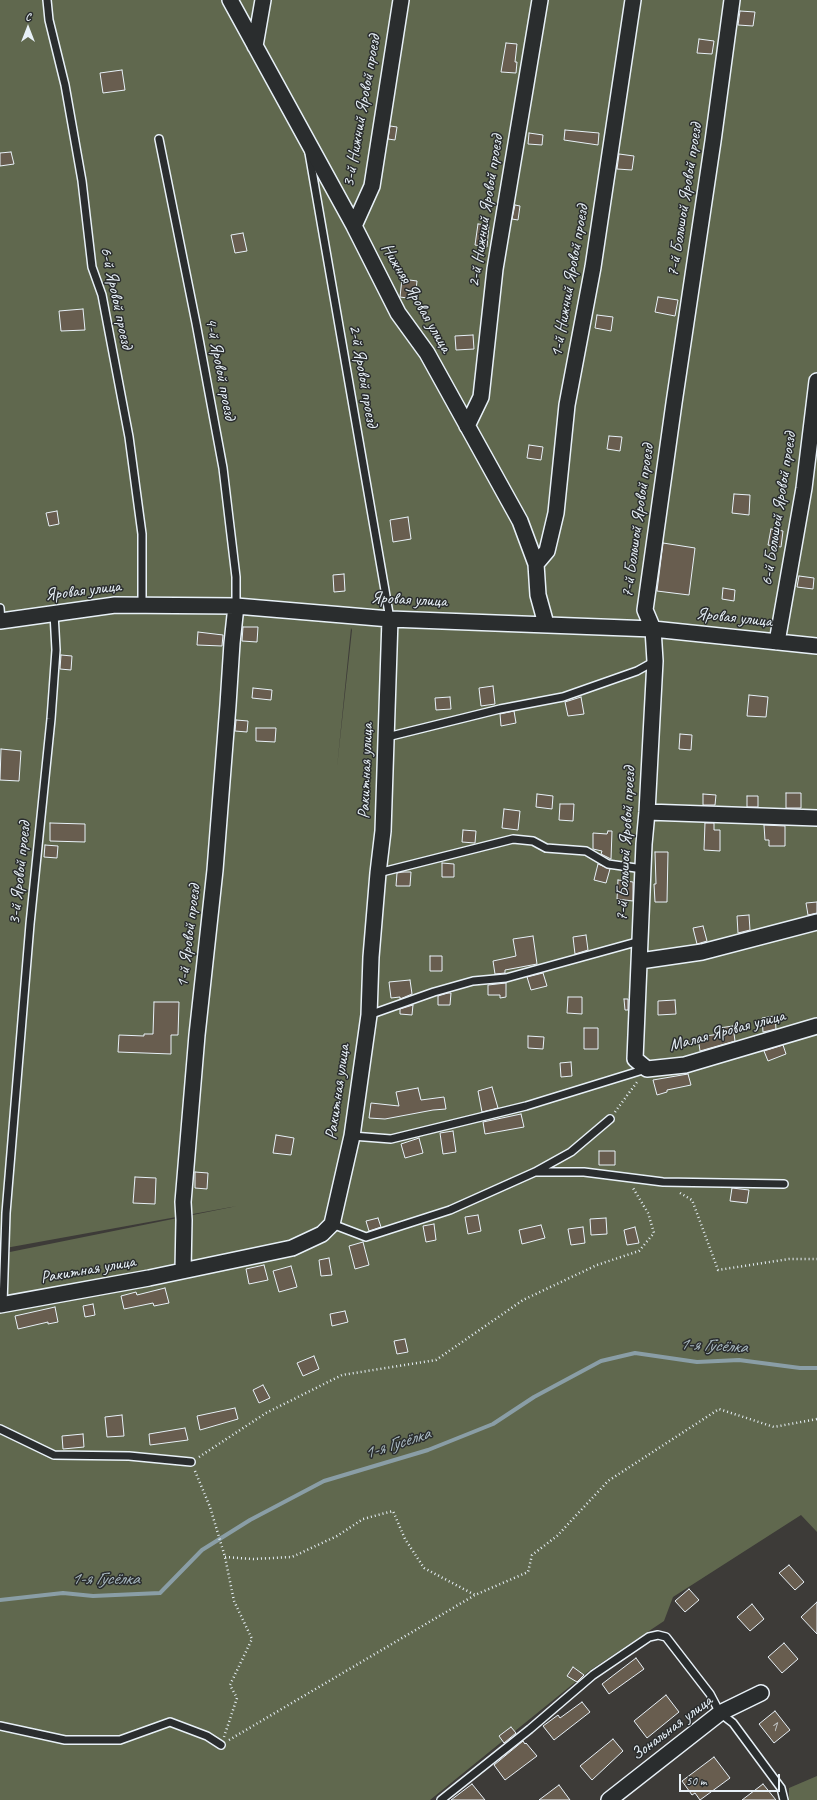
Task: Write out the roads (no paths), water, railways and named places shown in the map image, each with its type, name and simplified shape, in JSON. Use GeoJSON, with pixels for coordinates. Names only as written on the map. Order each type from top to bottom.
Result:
{"type":"FeatureCollection","features":[{"type":"Feature","properties":{"kind":"street","name":"Нижняя Яровая улица"},"geometry":{"type":"LineString","coordinates":[[230,0],[354,226],[398,313],[427,353],[520,522],[536,564],[538,595],[546,624]]}},
{"type":"Feature","properties":{"kind":"street"},"geometry":{"type":"LineString","coordinates":[[255,46],[263,0]]}},
{"type":"Feature","properties":{"kind":"street","name":"3-й Нижний Яровой проезд"},"geometry":{"type":"LineString","coordinates":[[354,226],[372,186],[401,0]]}},
{"type":"Feature","properties":{"kind":"street","name":"2-й Нижний Яровой проезд"},"geometry":{"type":"LineString","coordinates":[[466,426],[481,397],[495,270],[540,0]]}},
{"type":"Feature","properties":{"kind":"street","name":"1-й Нижний Яровой проезд"},"geometry":{"type":"LineString","coordinates":[[536,564],[547,551],[556,513],[567,405],[593,267],[633,0]]}},
{"type":"Feature","properties":{"kind":"street","name":"7-й Большой Яровой проезд"},"geometry":{"type":"LineString","coordinates":[[647,1069],[635,1058],[644,844],[655,661],[653,628],[645,610],[674,403],[714,141],[732,0]]}},
{"type":"Feature","properties":{"kind":"street","name":"6-й Большой Яровой проезд"},"geometry":{"type":"LineString","coordinates":[[777,642],[804,488],[817,382]]}},
{"type":"Feature","properties":{"kind":"street","name":"Яровая улица"},"geometry":{"type":"LineString","coordinates":[[0,616],[54,613],[115,605],[236,606],[390,619],[524,625],[546,624],[653,628],[817,646]]}},
{"type":"Feature","properties":{"kind":"street","name":"1-й Яровой проезд"},"geometry":{"type":"LineString","coordinates":[[183,1270],[183,1202],[197,1035],[215,870],[236,606]]}},
{"type":"Feature","properties":{"kind":"street","name":"Ракитная улица"},"geometry":{"type":"LineString","coordinates":[[1,1305],[292,1248],[322,1234],[332,1224],[352,1136],[368,1015],[371,957],[383,830],[390,619]]}},
{"type":"Feature","properties":{"kind":"street"},"geometry":{"type":"LineString","coordinates":[[647,812],[817,818]]}},
{"type":"Feature","properties":{"kind":"street"},"geometry":{"type":"LineString","coordinates":[[640,961],[702,952],[817,922]]}},
{"type":"Feature","properties":{"kind":"street","name":"Малая Яровая улица"},"geometry":{"type":"LineString","coordinates":[[647,1069],[685,1065],[816,1028]]}},
{"type":"Feature","properties":{"kind":"street","name":"Зональная улица"},"geometry":{"type":"LineString","coordinates":[[609,1800],[720,1713],[761,1693]]}},
{"type":"Feature","properties":{"kind":"lane","name":"6-й Яровой проезд"},"geometry":{"type":"LineString","coordinates":[[47,0],[49,20],[64,84],[82,181],[92,267],[102,295],[129,437],[142,534],[142,605]]}},
{"type":"Feature","properties":{"kind":"lane","name":"4-й Яровой проезд"},"geometry":{"type":"LineString","coordinates":[[159,139],[223,468],[236,577],[236,606]]}},
{"type":"Feature","properties":{"kind":"lane","name":"2-й Яровой проезд"},"geometry":{"type":"LineString","coordinates":[[306,139],[390,619]]}},
{"type":"Feature","properties":{"kind":"lane","name":"3-й Яровой проезд"},"geometry":{"type":"LineString","coordinates":[[1,1305],[6,1213],[30,924],[51,719],[56,650],[54,613]]}},
{"type":"Feature","properties":{"kind":"lane"},"geometry":{"type":"LineString","coordinates":[[387,737],[500,709],[563,697],[638,671],[655,661]]}},
{"type":"Feature","properties":{"kind":"lane"},"geometry":{"type":"LineString","coordinates":[[378,873],[513,839],[533,841],[546,848],[586,851],[608,864],[644,869]]}},
{"type":"Feature","properties":{"kind":"lane"},"geometry":{"type":"LineString","coordinates":[[368,1015],[472,981],[506,978],[640,941]]}},
{"type":"Feature","properties":{"kind":"lane"},"geometry":{"type":"LineString","coordinates":[[352,1136],[391,1139],[526,1106],[647,1069]]}},
{"type":"Feature","properties":{"kind":"lane"},"geometry":{"type":"LineString","coordinates":[[332,1224],[366,1237],[450,1210],[535,1172],[571,1152],[610,1119]]}},
{"type":"Feature","properties":{"kind":"lane"},"geometry":{"type":"LineString","coordinates":[[535,1172],[584,1172],[663,1182],[784,1184]]}},
{"type":"Feature","properties":{"kind":"lane"},"geometry":{"type":"LineString","coordinates":[[0,1429],[54,1455],[129,1456],[191,1462]]}},
{"type":"Feature","properties":{"kind":"lane"},"geometry":{"type":"LineString","coordinates":[[441,1800],[530,1729],[593,1675],[649,1637],[658,1635],[666,1637],[710,1694],[720,1713],[732,1723],[781,1788],[784,1800]]}},
{"type":"Feature","properties":{"kind":"lane"},"geometry":{"type":"LineString","coordinates":[[0,1726],[65,1740],[120,1740],[170,1722],[207,1736],[222,1745]]}},
{"type":"Feature","properties":{"kind":"waterway","name":"1-я Гусёлка"},"geometry":{"type":"LineString","coordinates":[[0,1600],[63,1593],[93,1596],[160,1593],[202,1550],[250,1520],[324,1481],[428,1450],[493,1424],[534,1397],[601,1361],[635,1353],[697,1362],[739,1360],[800,1368],[817,1368]]}}]}
